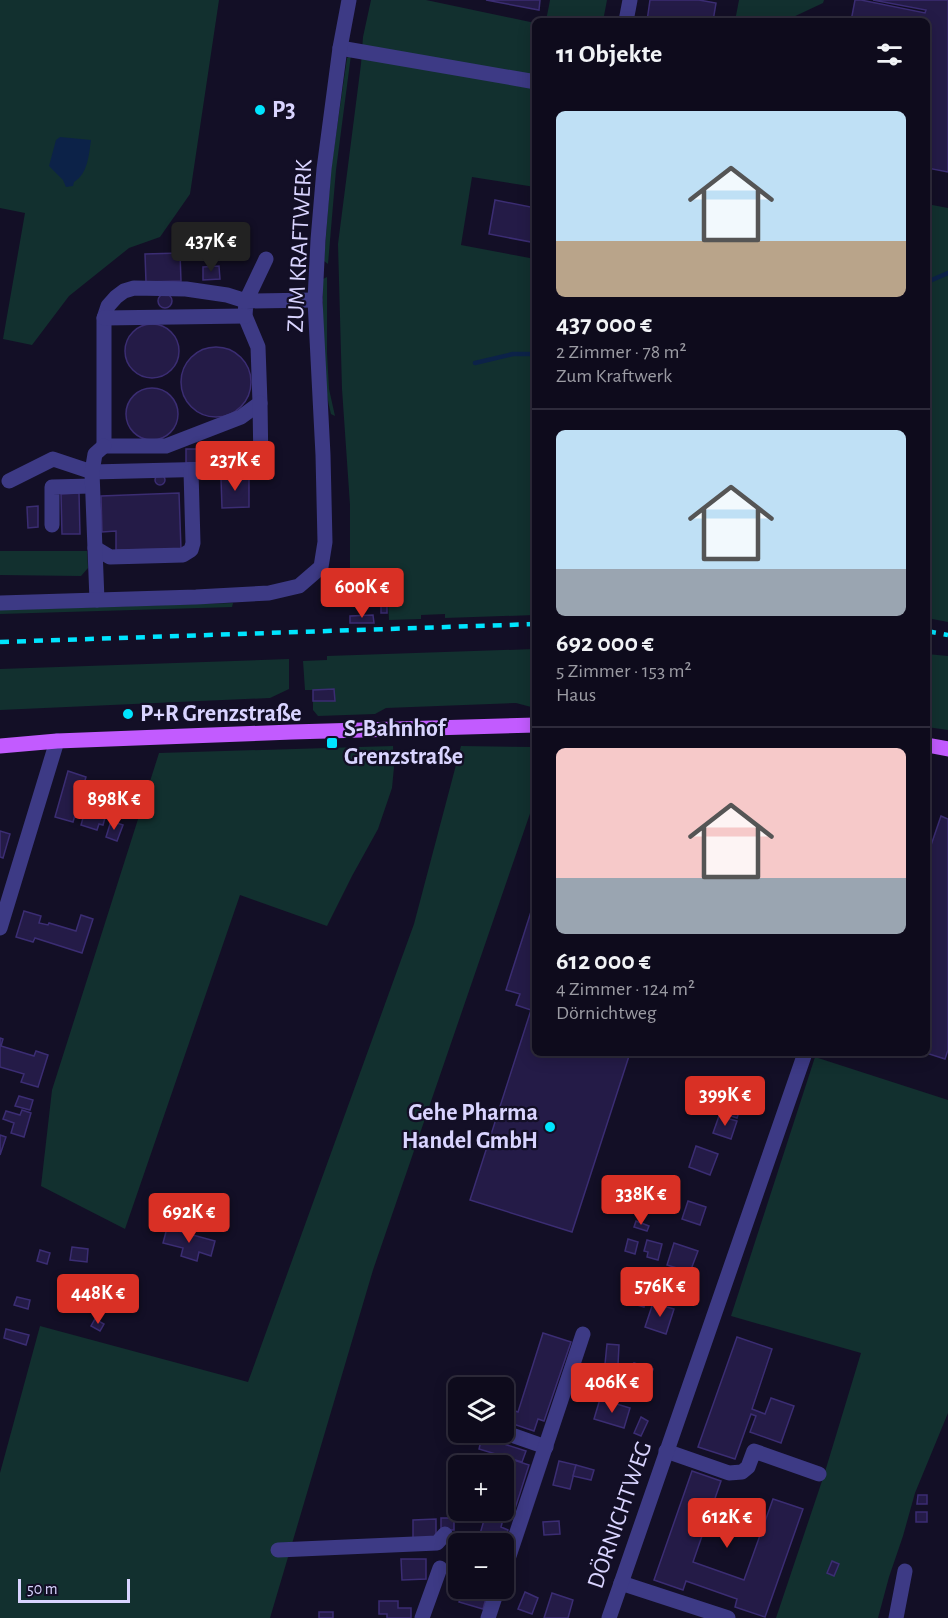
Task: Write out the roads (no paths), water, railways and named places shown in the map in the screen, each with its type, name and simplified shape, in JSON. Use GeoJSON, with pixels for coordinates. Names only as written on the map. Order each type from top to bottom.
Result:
{"type":"FeatureCollection","features":[{"type":"Feature","properties":{"kind":"main road"},"geometry":{"type":"LineString","coordinates":[[0,746],[57,741],[532,725]]}},
{"type":"Feature","properties":{"kind":"main road"},"geometry":{"type":"LineString","coordinates":[[930,746],[948,749]]}},
{"type":"Feature","properties":{"kind":"street","name":"ZUM KRAFTWERK"},"geometry":{"type":"LineString","coordinates":[[97,600],[269,593],[299,586],[321,567],[325,543],[324,466],[315,300],[324,169],[340,48],[349,0]]}},
{"type":"Feature","properties":{"kind":"street"},"geometry":{"type":"LineString","coordinates":[[627,18],[630,0]]}},
{"type":"Feature","properties":{"kind":"street"},"geometry":{"type":"LineString","coordinates":[[340,48],[532,81]]}},
{"type":"Feature","properties":{"kind":"street"},"geometry":{"type":"LineString","coordinates":[[52,525],[52,487],[92,479],[261,468],[258,347],[245,316],[246,301],[266,259]]}},
{"type":"Feature","properties":{"kind":"street"},"geometry":{"type":"LineString","coordinates":[[104,446],[104,318],[108,306],[124,291],[134,288],[186,289],[227,295],[246,301],[315,300]]}},
{"type":"Feature","properties":{"kind":"street"},"geometry":{"type":"LineString","coordinates":[[104,318],[245,316]]}},
{"type":"Feature","properties":{"kind":"street"},"geometry":{"type":"LineString","coordinates":[[0,603],[97,600],[92,479],[95,454],[104,446],[166,446],[241,417],[260,404]]}},
{"type":"Feature","properties":{"kind":"street"},"geometry":{"type":"LineString","coordinates":[[9,481],[54,459],[92,479]]}},
{"type":"Feature","properties":{"kind":"street"},"geometry":{"type":"LineString","coordinates":[[95,548],[110,557],[183,555],[191,550],[193,543],[191,471]]}},
{"type":"Feature","properties":{"kind":"street"},"geometry":{"type":"LineString","coordinates":[[0,928],[57,741]]}},
{"type":"Feature","properties":{"kind":"street","name":"DÖRNICHTWEG"},"geometry":{"type":"LineString","coordinates":[[609,1618],[804,1056]]}},
{"type":"Feature","properties":{"kind":"street"},"geometry":{"type":"LineString","coordinates":[[514,1542],[583,1334]]}},
{"type":"Feature","properties":{"kind":"street"},"geometry":{"type":"LineString","coordinates":[[514,1436],[546,1447]]}},
{"type":"Feature","properties":{"kind":"street"},"geometry":{"type":"LineString","coordinates":[[666,1451],[729,1473],[742,1472],[748,1467],[754,1451],[819,1474]]}},
{"type":"Feature","properties":{"kind":"street"},"geometry":{"type":"LineString","coordinates":[[278,1550],[437,1543],[445,1534]]}},
{"type":"Feature","properties":{"kind":"street"},"geometry":{"type":"LineString","coordinates":[[422,1618],[440,1568]]}},
{"type":"Feature","properties":{"kind":"street"},"geometry":{"type":"LineString","coordinates":[[896,1618],[905,1571]]}},
{"type":"Feature","properties":{"kind":"street"},"geometry":{"type":"LineString","coordinates":[[621,1582],[728,1618]]}},
{"type":"Feature","properties":{"kind":"street"},"geometry":{"type":"LineString","coordinates":[[488,1618],[494,1599]]}},
{"type":"Feature","properties":{"kind":"water"},"geometry":{"type":"Polygon","coordinates":[[[60,137],[91,140],[85,169],[73,186],[66,187],[63,180],[49,166],[56,140],[60,137]]]}},
{"type":"Feature","properties":{"kind":"waterway"},"geometry":{"type":"LineString","coordinates":[[930,281],[948,273]]}},
{"type":"Feature","properties":{"kind":"waterway"},"geometry":{"type":"LineString","coordinates":[[475,363],[513,354],[532,354]]}},
{"type":"Feature","properties":{"kind":"railway"},"geometry":{"type":"LineString","coordinates":[[0,642],[532,624]]}},
{"type":"Feature","properties":{"kind":"railway"},"geometry":{"type":"LineString","coordinates":[[930,632],[948,635]]}},
{"type":"Feature","properties":{"kind":"place","name":"P3"},"geometry":{"type":"Point","coordinates":[260,110]}},
{"type":"Feature","properties":{"kind":"place","name":"P+R Grenzstraße"},"geometry":{"type":"Point","coordinates":[128,714]}},
{"type":"Feature","properties":{"kind":"place","name":"S-Bahnhof Grenzstraße"},"geometry":{"type":"Point","coordinates":[332,743]}},
{"type":"Feature","properties":{"kind":"place","name":"Gehe Pharma Handel GmbH"},"geometry":{"type":"Point","coordinates":[550,1127]}}]}
